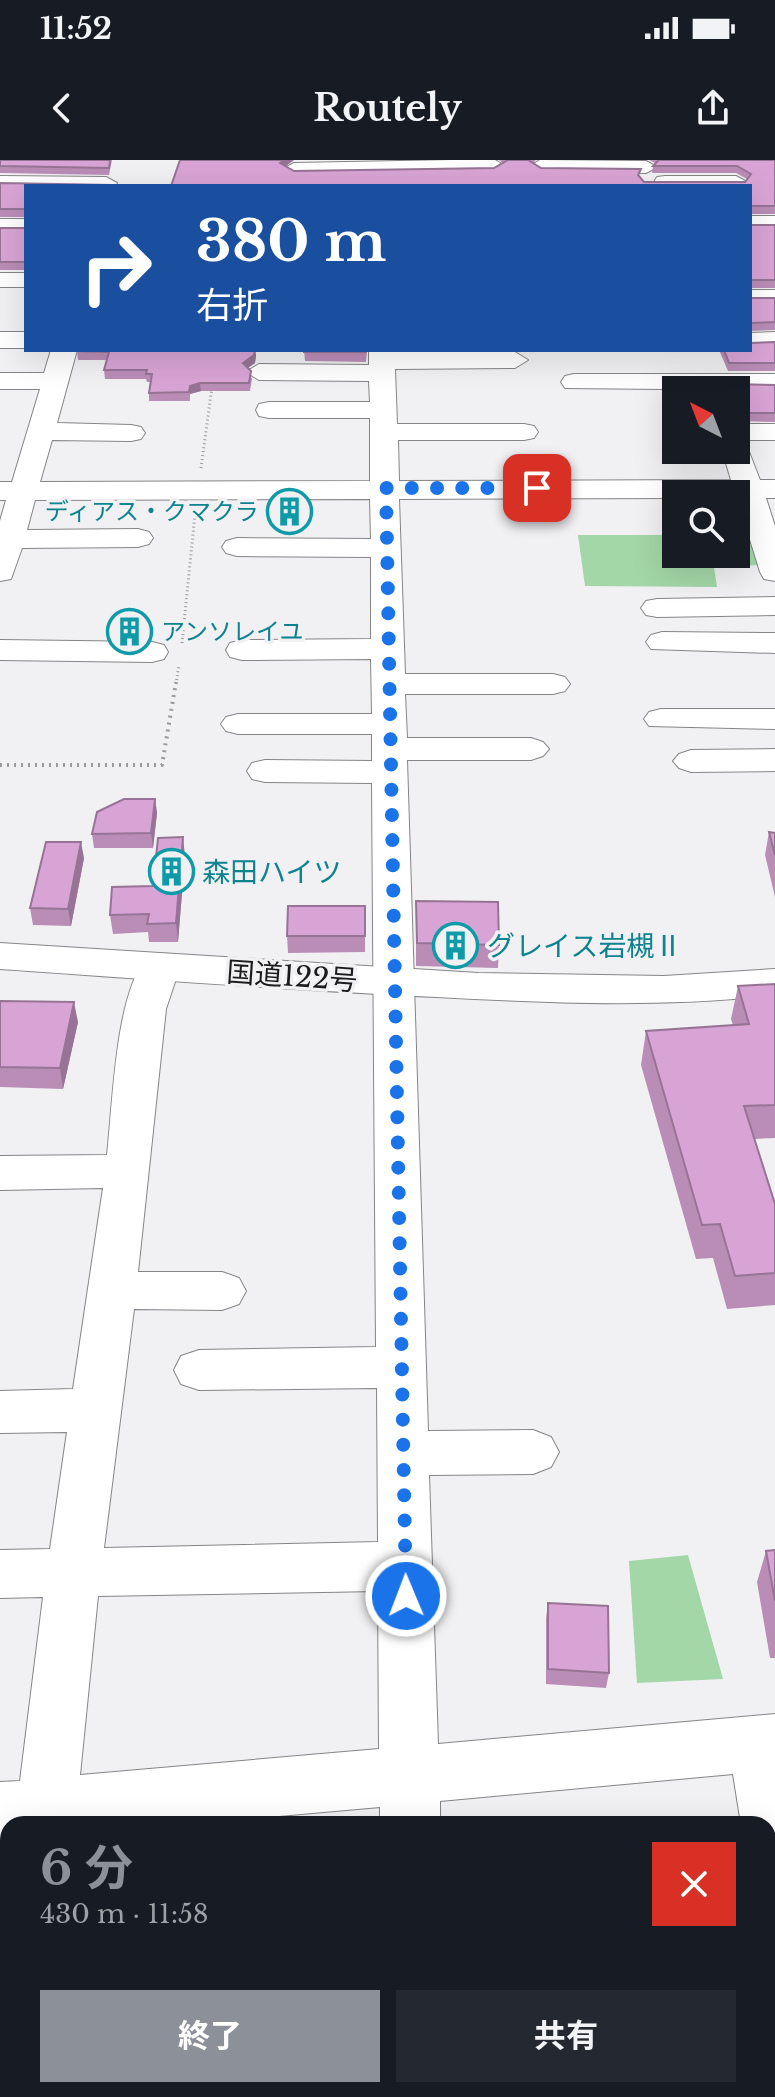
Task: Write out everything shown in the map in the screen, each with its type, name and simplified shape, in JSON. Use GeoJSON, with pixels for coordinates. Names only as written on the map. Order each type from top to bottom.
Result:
{"type":"FeatureCollection","features":[{"type":"Feature","properties":{"kind":"main road"},"geometry":{"type":"LineString","coordinates":[[294,169],[494,166]]}},
{"type":"Feature","properties":{"kind":"main road"},"geometry":{"type":"LineString","coordinates":[[541,166],[736,182]]}},
{"type":"Feature","properties":{"kind":"main road"},"geometry":{"type":"LineString","coordinates":[[612,184],[649,175],[699,171]]}},
{"type":"Feature","properties":{"kind":"main road"},"geometry":{"type":"LineString","coordinates":[[22,174],[108,176]]}},
{"type":"Feature","properties":{"kind":"main road"},"geometry":{"type":"LineString","coordinates":[[62,184],[108,176]]}},
{"type":"Feature","properties":{"kind":"main road"},"geometry":{"type":"LineString","coordinates":[[752,223],[775,223]]}},
{"type":"Feature","properties":{"kind":"main road"},"geometry":{"type":"LineString","coordinates":[[0,226],[24,226]]}},
{"type":"Feature","properties":{"kind":"main road"},"geometry":{"type":"LineString","coordinates":[[0,280],[24,280]]}},
{"type":"Feature","properties":{"kind":"main road"},"geometry":{"type":"LineString","coordinates":[[752,297],[775,297]]}},
{"type":"Feature","properties":{"kind":"main road"},"geometry":{"type":"LineString","coordinates":[[0,340],[24,340]]}},
{"type":"Feature","properties":{"kind":"main road"},"geometry":{"type":"LineString","coordinates":[[752,341],[775,340]]}},
{"type":"Feature","properties":{"kind":"main road"},"geometry":{"type":"LineString","coordinates":[[0,572],[9,539],[11,491],[40,431],[63,352]]}},
{"type":"Feature","properties":{"kind":"main road"},"geometry":{"type":"LineString","coordinates":[[259,372],[383,361],[515,360]]}},
{"type":"Feature","properties":{"kind":"main road"},"geometry":{"type":"LineString","coordinates":[[383,361],[410,1800]]}},
{"type":"Feature","properties":{"kind":"main road"},"geometry":{"type":"LineString","coordinates":[[574,382],[662,379]]}},
{"type":"Feature","properties":{"kind":"main road"},"geometry":{"type":"LineString","coordinates":[[750,380],[775,382]]}},
{"type":"Feature","properties":{"kind":"main road"},"geometry":{"type":"LineString","coordinates":[[0,381],[55,381]]}},
{"type":"Feature","properties":{"kind":"main road"},"geometry":{"type":"LineString","coordinates":[[269,410],[524,432]]}},
{"type":"Feature","properties":{"kind":"main road"},"geometry":{"type":"LineString","coordinates":[[40,431],[131,433]]}},
{"type":"Feature","properties":{"kind":"main road"},"geometry":{"type":"LineString","coordinates":[[750,432],[775,432]]}},
{"type":"Feature","properties":{"kind":"main road"},"geometry":{"type":"LineString","coordinates":[[745,464],[762,489],[772,554]]}},
{"type":"Feature","properties":{"kind":"main road"},"geometry":{"type":"LineString","coordinates":[[11,491],[762,489]]}},
{"type":"Feature","properties":{"kind":"main road"},"geometry":{"type":"LineString","coordinates":[[9,539],[138,538]]}},
{"type":"Feature","properties":{"kind":"main road"},"geometry":{"type":"LineString","coordinates":[[237,547],[387,548]]}},
{"type":"Feature","properties":{"kind":"main road"},"geometry":{"type":"LineString","coordinates":[[657,608],[775,606]]}},
{"type":"Feature","properties":{"kind":"main road"},"geometry":{"type":"LineString","coordinates":[[662,642],[775,643]]}},
{"type":"Feature","properties":{"kind":"main road"},"geometry":{"type":"LineString","coordinates":[[242,650],[389,649]]}},
{"type":"Feature","properties":{"kind":"main road"},"geometry":{"type":"LineString","coordinates":[[0,650],[171,655]]}},
{"type":"Feature","properties":{"kind":"main road"},"geometry":{"type":"LineString","coordinates":[[389,684],[553,684]]}},
{"type":"Feature","properties":{"kind":"main road"},"geometry":{"type":"LineString","coordinates":[[661,719],[775,719]]}},
{"type":"Feature","properties":{"kind":"main road"},"geometry":{"type":"LineString","coordinates":[[238,724],[390,748],[531,749]]}},
{"type":"Feature","properties":{"kind":"main road"},"geometry":{"type":"LineString","coordinates":[[265,771],[390,748]]}},
{"type":"Feature","properties":{"kind":"main road"},"geometry":{"type":"LineString","coordinates":[[691,761],[775,760]]}},
{"type":"Feature","properties":{"kind":"main road","name":"国道122号"},"geometry":{"type":"LineString","coordinates":[[0,956],[395,982],[674,990],[775,982]]}},
{"type":"Feature","properties":{"kind":"main road"},"geometry":{"type":"LineString","coordinates":[[160,967],[154,975],[145,1009],[112,1290],[73,1575],[31,1814],[410,1800],[767,1742],[773,1816]]}},
{"type":"Feature","properties":{"kind":"main road"},"geometry":{"type":"LineString","coordinates":[[0,1173],[127,1171]]}},
{"type":"Feature","properties":{"kind":"main road"},"geometry":{"type":"LineString","coordinates":[[112,1290],[222,1291]]}},
{"type":"Feature","properties":{"kind":"main road"},"geometry":{"type":"LineString","coordinates":[[199,1370],[402,1367]]}},
{"type":"Feature","properties":{"kind":"main road"},"geometry":{"type":"LineString","coordinates":[[0,1412],[96,1410]]}},
{"type":"Feature","properties":{"kind":"main road"},"geometry":{"type":"LineString","coordinates":[[403,1453],[533,1452]]}},
{"type":"Feature","properties":{"kind":"main road"},"geometry":{"type":"LineString","coordinates":[[0,1574],[73,1575],[405,1566]]}},
{"type":"Feature","properties":{"kind":"path"},"geometry":{"type":"LineString","coordinates":[[0,765],[162,765],[171,655],[213,381]]}},
{"type":"Feature","properties":{"kind":"green space"},"geometry":{"type":"Polygon","coordinates":[[[750,534],[753,534],[761,565],[750,565],[750,534]]]}},
{"type":"Feature","properties":{"kind":"green space"},"geometry":{"type":"Polygon","coordinates":[[[578,535],[662,535],[662,568],[714,568],[717,587],[585,586],[578,535]]]}},
{"type":"Feature","properties":{"kind":"green space"},"geometry":{"type":"Polygon","coordinates":[[[688,1555],[723,1679],[637,1683],[629,1561],[688,1555]]]}},
{"type":"Feature","properties":{"kind":"building"},"geometry":{"type":"Polygon","coordinates":[[[0,160],[110,160],[109,168],[0,166],[0,160]]]}},
{"type":"Feature","properties":{"kind":"building"},"geometry":{"type":"Polygon","coordinates":[[[180,160],[284,160],[280,163],[294,171],[494,168],[508,160],[528,160],[541,168],[641,169],[638,175],[644,182],[745,182],[751,174],[737,166],[653,166],[659,160],[775,160],[775,206],[752,206],[752,184],[172,184],[180,160]]]}},
{"type":"Feature","properties":{"kind":"building"},"geometry":{"type":"Polygon","coordinates":[[[0,183],[57,184],[24,184],[24,209],[0,209],[0,183]]]}},
{"type":"Feature","properties":{"kind":"building"},"geometry":{"type":"Polygon","coordinates":[[[752,225],[775,225],[775,280],[752,280],[752,225]]]}},
{"type":"Feature","properties":{"kind":"building"},"geometry":{"type":"Polygon","coordinates":[[[0,228],[24,228],[24,262],[0,262],[0,228]]]}},
{"type":"Feature","properties":{"kind":"building"},"geometry":{"type":"Polygon","coordinates":[[[752,298],[775,298],[775,322],[752,323],[752,298]]]}},
{"type":"Feature","properties":{"kind":"building"},"geometry":{"type":"Polygon","coordinates":[[[775,342],[775,363],[729,363],[725,352],[752,352],[752,343],[775,342]]]}},
{"type":"Feature","properties":{"kind":"building"},"geometry":{"type":"Polygon","coordinates":[[[109,352],[255,352],[243,363],[251,371],[249,383],[200,383],[190,386],[189,392],[149,393],[152,374],[146,374],[147,370],[104,370],[109,352]]]}},
{"type":"Feature","properties":{"kind":"building"},"geometry":{"type":"Polygon","coordinates":[[[750,384],[775,385],[775,413],[750,413],[750,384]]]}},
{"type":"Feature","properties":{"kind":"building"},"geometry":{"type":"Polygon","coordinates":[[[124,799],[155,799],[151,833],[92,834],[97,812],[124,799]]]}},
{"type":"Feature","properties":{"kind":"building"},"geometry":{"type":"Polygon","coordinates":[[[769,832],[775,833],[775,855],[769,832]]]}},
{"type":"Feature","properties":{"kind":"building"},"geometry":{"type":"Polygon","coordinates":[[[183,837],[176,923],[147,924],[149,914],[110,915],[112,887],[153,886],[158,838],[183,837]]]}},
{"type":"Feature","properties":{"kind":"building"},"geometry":{"type":"Polygon","coordinates":[[[46,842],[81,842],[68,909],[30,908],[46,842]]]}},
{"type":"Feature","properties":{"kind":"building"},"geometry":{"type":"Polygon","coordinates":[[[416,901],[498,902],[499,945],[417,943],[416,901]]]}},
{"type":"Feature","properties":{"kind":"building"},"geometry":{"type":"Polygon","coordinates":[[[288,906],[365,906],[365,936],[287,936],[288,906]]]}},
{"type":"Feature","properties":{"kind":"building"},"geometry":{"type":"Polygon","coordinates":[[[775,984],[775,1105],[744,1106],[775,1204],[775,1273],[735,1276],[720,1224],[702,1225],[646,1031],[749,1024],[738,986],[775,984]]]}},
{"type":"Feature","properties":{"kind":"building"},"geometry":{"type":"Polygon","coordinates":[[[0,1001],[74,1002],[60,1068],[0,1067],[0,1001]]]}},
{"type":"Feature","properties":{"kind":"building"},"geometry":{"type":"Polygon","coordinates":[[[775,1550],[775,1601],[766,1551],[775,1550]]]}},
{"type":"Feature","properties":{"kind":"building"},"geometry":{"type":"Polygon","coordinates":[[[548,1603],[608,1606],[609,1673],[548,1669],[548,1603]]]}},
{"type":"Feature","properties":{"kind":"place","name":"ディアス・クマクラ"},"geometry":{"type":"Point","coordinates":[290,512]}},
{"type":"Feature","properties":{"kind":"place","name":"アンソレイユ"},"geometry":{"type":"Point","coordinates":[130,632]}},
{"type":"Feature","properties":{"kind":"place","name":"森田ハイツ"},"geometry":{"type":"Point","coordinates":[171,872]}},
{"type":"Feature","properties":{"kind":"place","name":"グレイス岩槻Ⅱ"},"geometry":{"type":"Point","coordinates":[456,946]}},
{"type":"Feature","properties":{"kind":"route"},"geometry":{"type":"LineString","coordinates":[[406,1596],[386,488],[537,488]]}}]}
